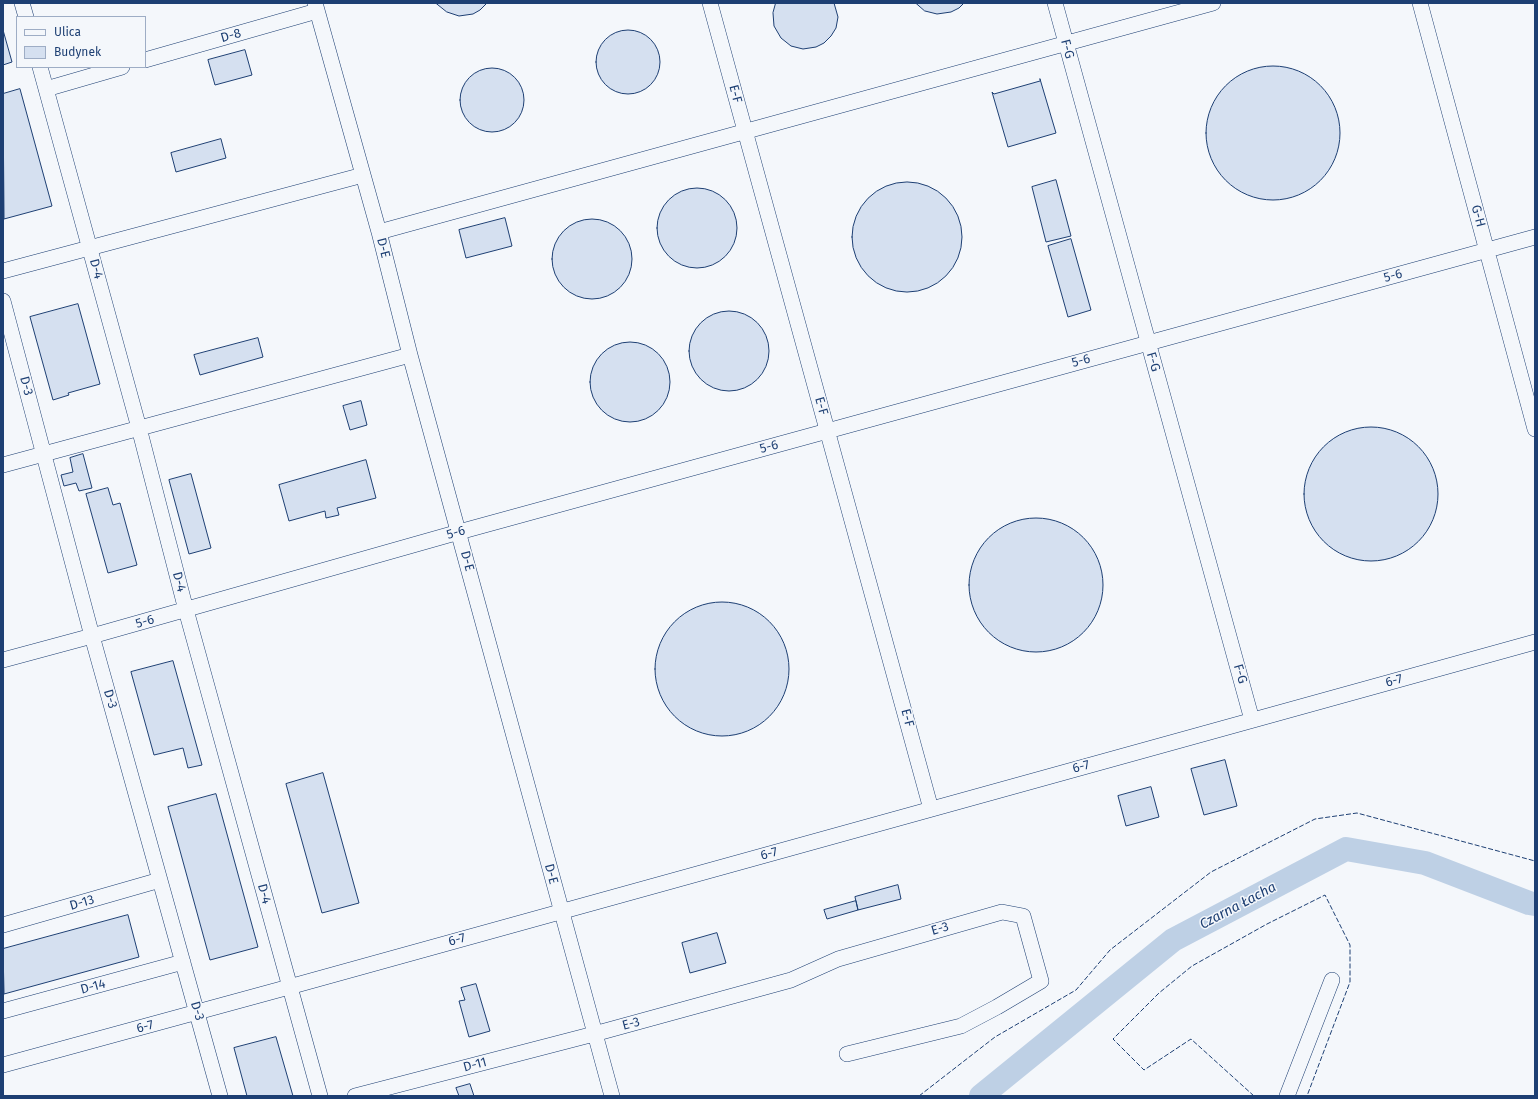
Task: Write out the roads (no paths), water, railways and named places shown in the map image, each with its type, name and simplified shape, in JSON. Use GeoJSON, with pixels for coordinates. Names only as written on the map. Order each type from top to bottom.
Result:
{"type":"FeatureCollection","features":[{"type":"Feature","properties":{"kind":"lane"},"geometry":{"type":"LineString","coordinates":[[22,3],[26,16]]}},
{"type":"Feature","properties":{"kind":"lane","name":"E-F"},"geometry":{"type":"LineString","coordinates":[[710,3],[931,809]]}},
{"type":"Feature","properties":{"kind":"lane","name":"F-G"},"geometry":{"type":"LineString","coordinates":[[1055,3],[1252,720]]}},
{"type":"Feature","properties":{"kind":"lane"},"geometry":{"type":"LineString","coordinates":[[379,232],[1213,3]]}},
{"type":"Feature","properties":{"kind":"lane","name":"G-H"},"geometry":{"type":"LineString","coordinates":[[1420,3],[1535,430]]}},
{"type":"Feature","properties":{"kind":"lane","name":"D-8"},"geometry":{"type":"LineString","coordinates":[[146,60],[316,7]]}},
{"type":"Feature","properties":{"kind":"lane","name":"D-E"},"geometry":{"type":"LineString","coordinates":[[316,7],[379,232],[410,355],[612,1096]]}},
{"type":"Feature","properties":{"kind":"lane","name":"D-4"},"geometry":{"type":"LineString","coordinates":[[40,68],[139,428],[186,610],[320,1096]]}},
{"type":"Feature","properties":{"kind":"lane"},"geometry":{"type":"LineString","coordinates":[[46,89],[119,68]]}},
{"type":"Feature","properties":{"kind":"lane"},"geometry":{"type":"LineString","coordinates":[[3,271],[363,175]]}},
{"type":"Feature","properties":{"kind":"lane","name":"5-6"},"geometry":{"type":"LineString","coordinates":[[3,660],[186,610],[459,532],[1535,237]]}},
{"type":"Feature","properties":{"kind":"lane","name":"D-3"},"geometry":{"type":"LineString","coordinates":[[3,301],[45,454],[92,636],[220,1096]]}},
{"type":"Feature","properties":{"kind":"lane"},"geometry":{"type":"LineString","coordinates":[[3,465],[410,355]]}},
{"type":"Feature","properties":{"kind":"lane","name":"6-7"},"geometry":{"type":"LineString","coordinates":[[3,1065],[1535,642]]}},
{"type":"Feature","properties":{"kind":"lane","name":"D-13"},"geometry":{"type":"LineString","coordinates":[[3,925],[160,880]]}},
{"type":"Feature","properties":{"kind":"lane","name":"E-3"},"geometry":{"type":"LineString","coordinates":[[594,1034],[791,980],[838,959],[994,914],[1002,912],[1023,916],[1040,981],[997,1007],[961,1026],[847,1054]]}},
{"type":"Feature","properties":{"kind":"lane","name":"D-14"},"geometry":{"type":"LineString","coordinates":[[3,1011],[183,962]]}},
{"type":"Feature","properties":{"kind":"lane"},"geometry":{"type":"LineString","coordinates":[[1287,1096],[1332,980]]}},
{"type":"Feature","properties":{"kind":"lane","name":"D-11"},"geometry":{"type":"LineString","coordinates":[[355,1096],[594,1034]]}},
{"type":"Feature","properties":{"kind":"waterway","name":"Czarna Łacha"},"geometry":{"type":"LineString","coordinates":[[981,1096],[1173,940],[1346,849],[1425,863],[1535,904]]}}]}
